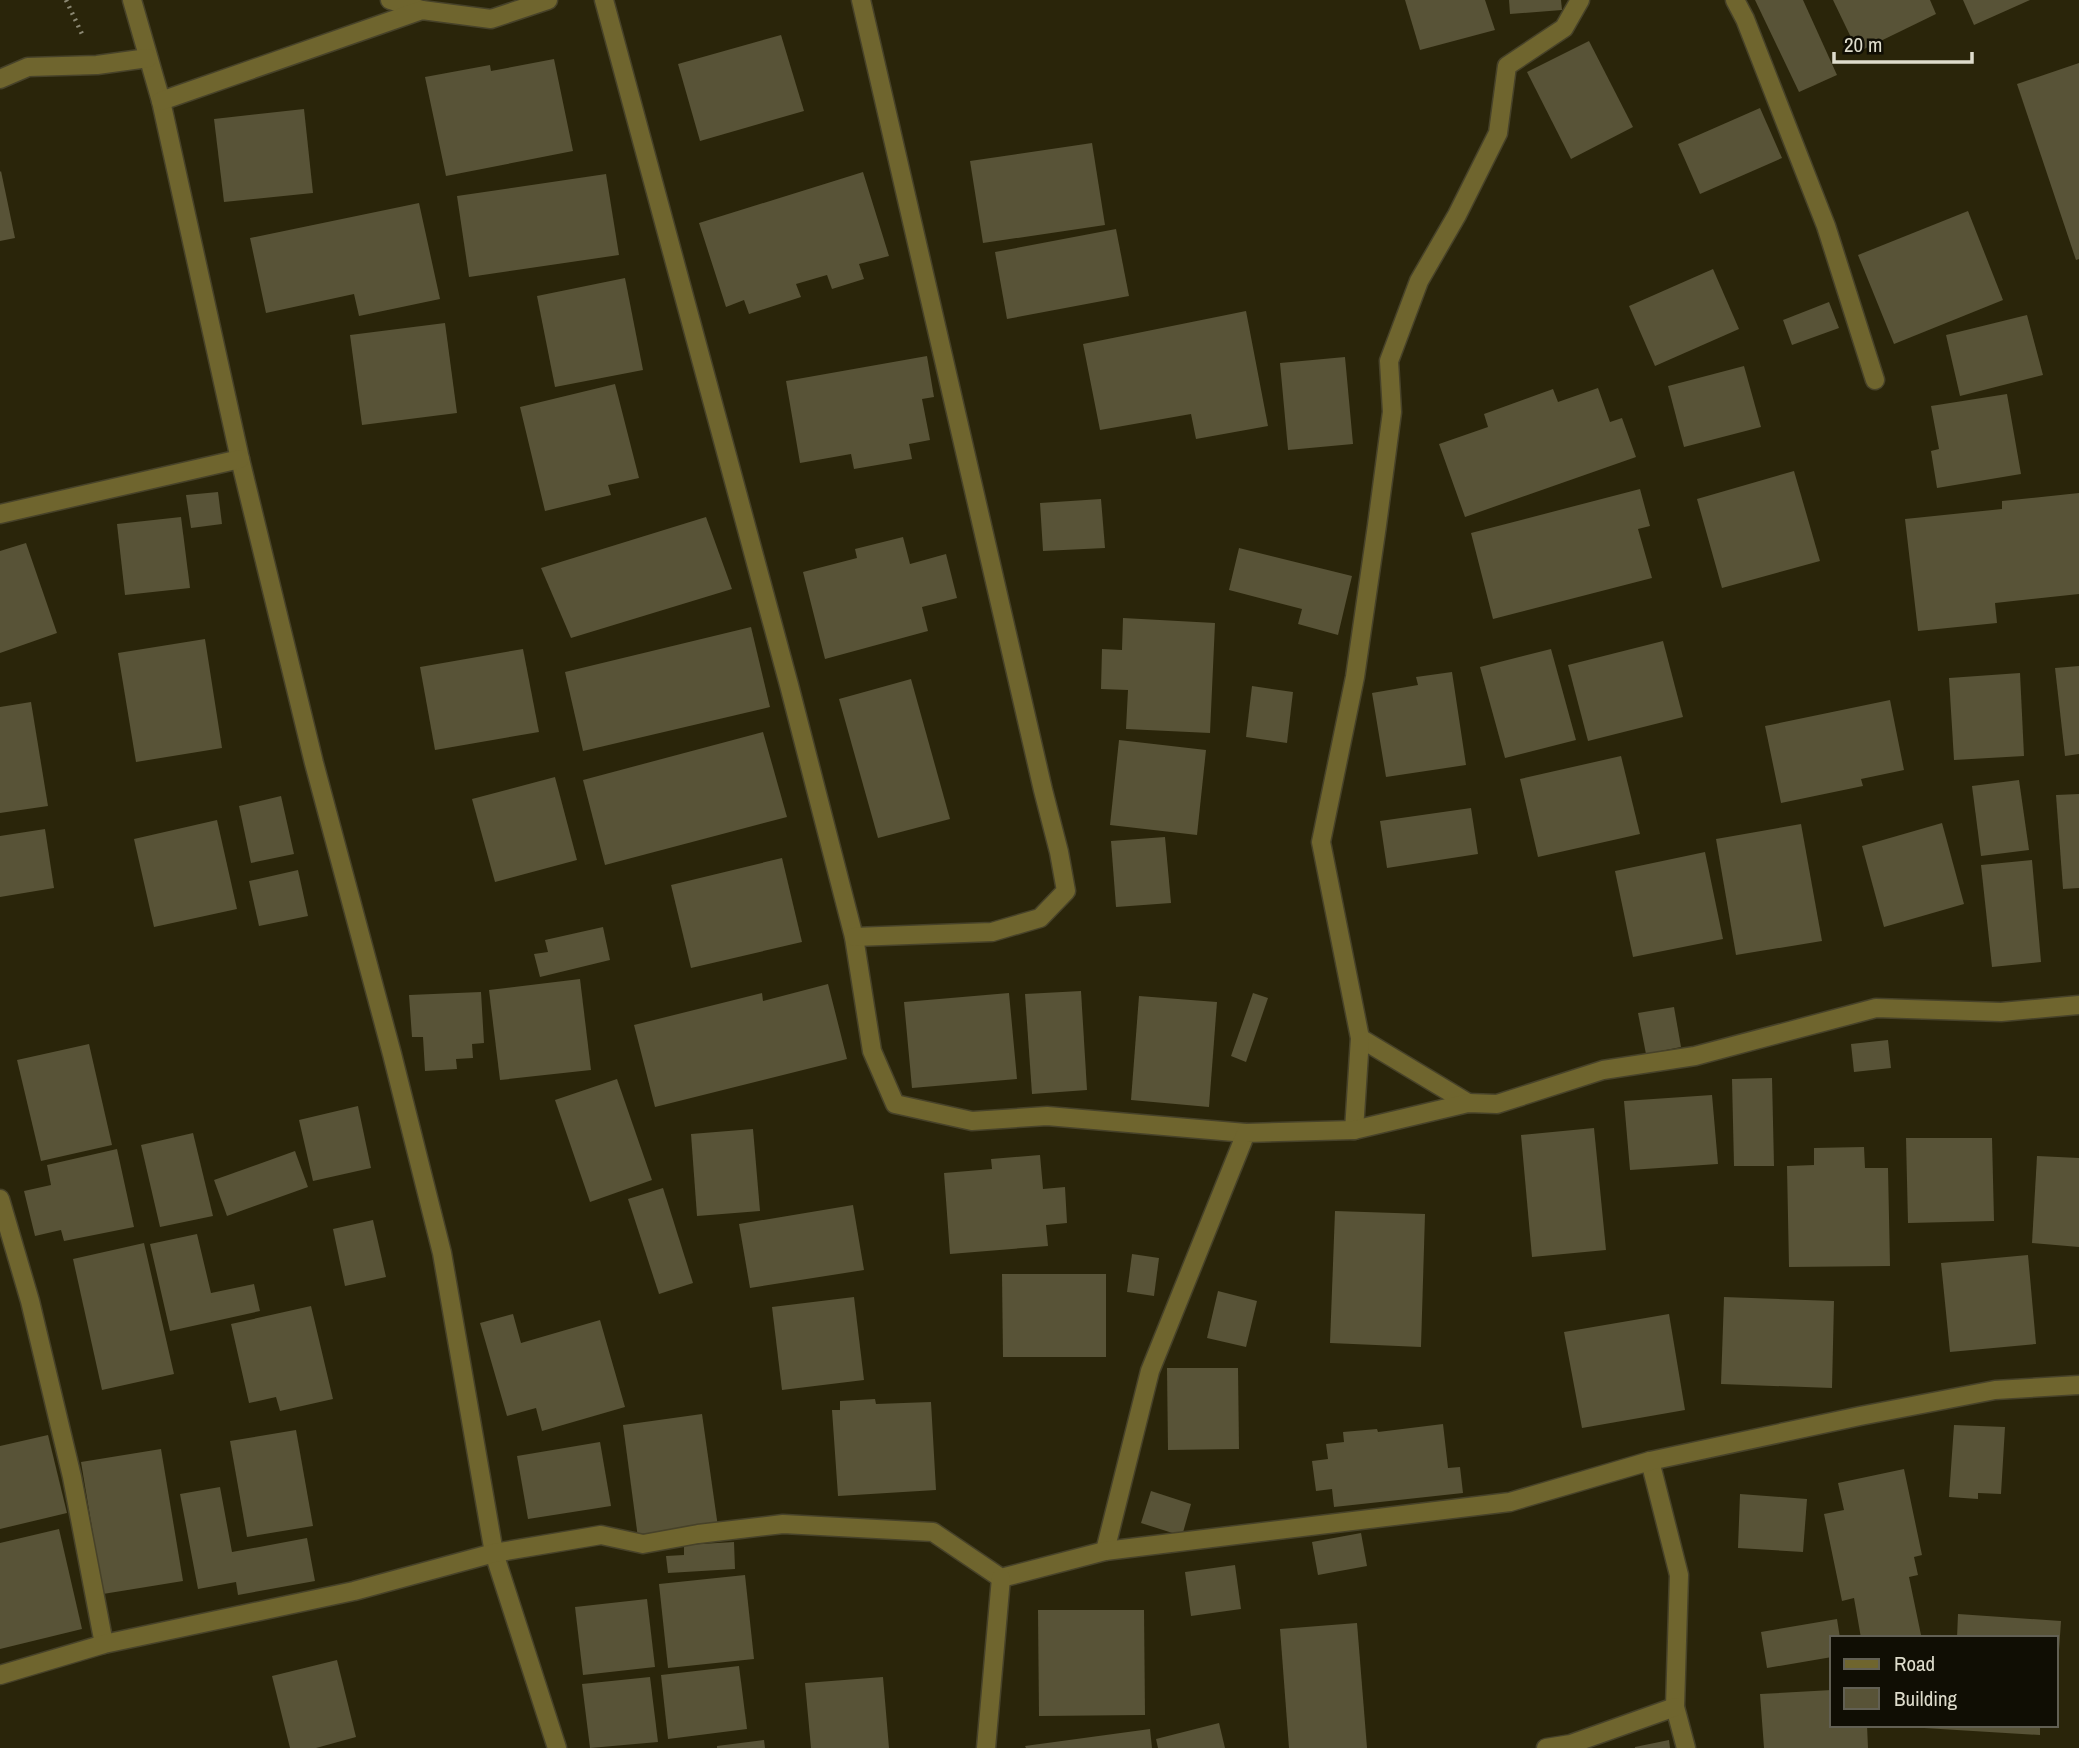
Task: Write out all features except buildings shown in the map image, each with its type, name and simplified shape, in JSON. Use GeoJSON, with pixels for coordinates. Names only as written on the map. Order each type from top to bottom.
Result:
{"type":"FeatureCollection","features":[{"type":"Feature","properties":{"kind":"street"},"geometry":{"type":"LineString","coordinates":[[132,0],[161,101],[240,459],[314,764],[442,1253],[494,1553],[557,1748]]}},
{"type":"Feature","properties":{"kind":"street"},"geometry":{"type":"LineString","coordinates":[[390,0],[422,10],[491,19],[548,0]]}},
{"type":"Feature","properties":{"kind":"street"},"geometry":{"type":"LineString","coordinates":[[604,0],[789,685],[854,937],[872,1051],[895,1104],[972,1121],[1047,1116],[1246,1133],[1354,1130],[1468,1103],[1496,1104],[1603,1070],[1696,1056],[1876,1008],[2001,1012],[2079,1005]]}},
{"type":"Feature","properties":{"kind":"street"},"geometry":{"type":"LineString","coordinates":[[854,937],[992,932],[1040,918],[1066,891],[861,0]]}},
{"type":"Feature","properties":{"kind":"street"},"geometry":{"type":"LineString","coordinates":[[1354,1130],[1360,1038],[1321,842],[1355,677],[1375,539],[1392,412],[1389,361],[1419,281],[1457,215],[1498,133],[1507,66],[1564,28],[1580,0]]}},
{"type":"Feature","properties":{"kind":"street"},"geometry":{"type":"LineString","coordinates":[[1735,0],[1745,19],[1826,226],[1875,380]]}},
{"type":"Feature","properties":{"kind":"street"},"geometry":{"type":"LineString","coordinates":[[161,101],[422,10]]}},
{"type":"Feature","properties":{"kind":"street"},"geometry":{"type":"LineString","coordinates":[[0,79],[28,67],[97,65],[148,58]]}},
{"type":"Feature","properties":{"kind":"street"},"geometry":{"type":"LineString","coordinates":[[0,514],[240,459]]}},
{"type":"Feature","properties":{"kind":"street"},"geometry":{"type":"LineString","coordinates":[[1360,1038],[1468,1103]]}},
{"type":"Feature","properties":{"kind":"street"},"geometry":{"type":"LineString","coordinates":[[1105,1550],[1150,1371],[1246,1133]]}},
{"type":"Feature","properties":{"kind":"street"},"geometry":{"type":"LineString","coordinates":[[0,1199],[30,1301],[72,1477],[104,1644]]}},
{"type":"Feature","properties":{"kind":"street"},"geometry":{"type":"LineString","coordinates":[[0,1675],[104,1644],[354,1591],[494,1553],[601,1535],[643,1544],[698,1534],[783,1524],[933,1532],[1001,1578],[1105,1550],[1510,1502],[1650,1461],[1860,1416],[1995,1390],[2079,1385]]}},
{"type":"Feature","properties":{"kind":"street"},"geometry":{"type":"LineString","coordinates":[[1650,1461],[1679,1575],[1675,1707],[1686,1748]]}},
{"type":"Feature","properties":{"kind":"street"},"geometry":{"type":"LineString","coordinates":[[986,1748],[1001,1578]]}},
{"type":"Feature","properties":{"kind":"street"},"geometry":{"type":"LineString","coordinates":[[1546,1748],[1571,1744],[1675,1707]]}}]}
